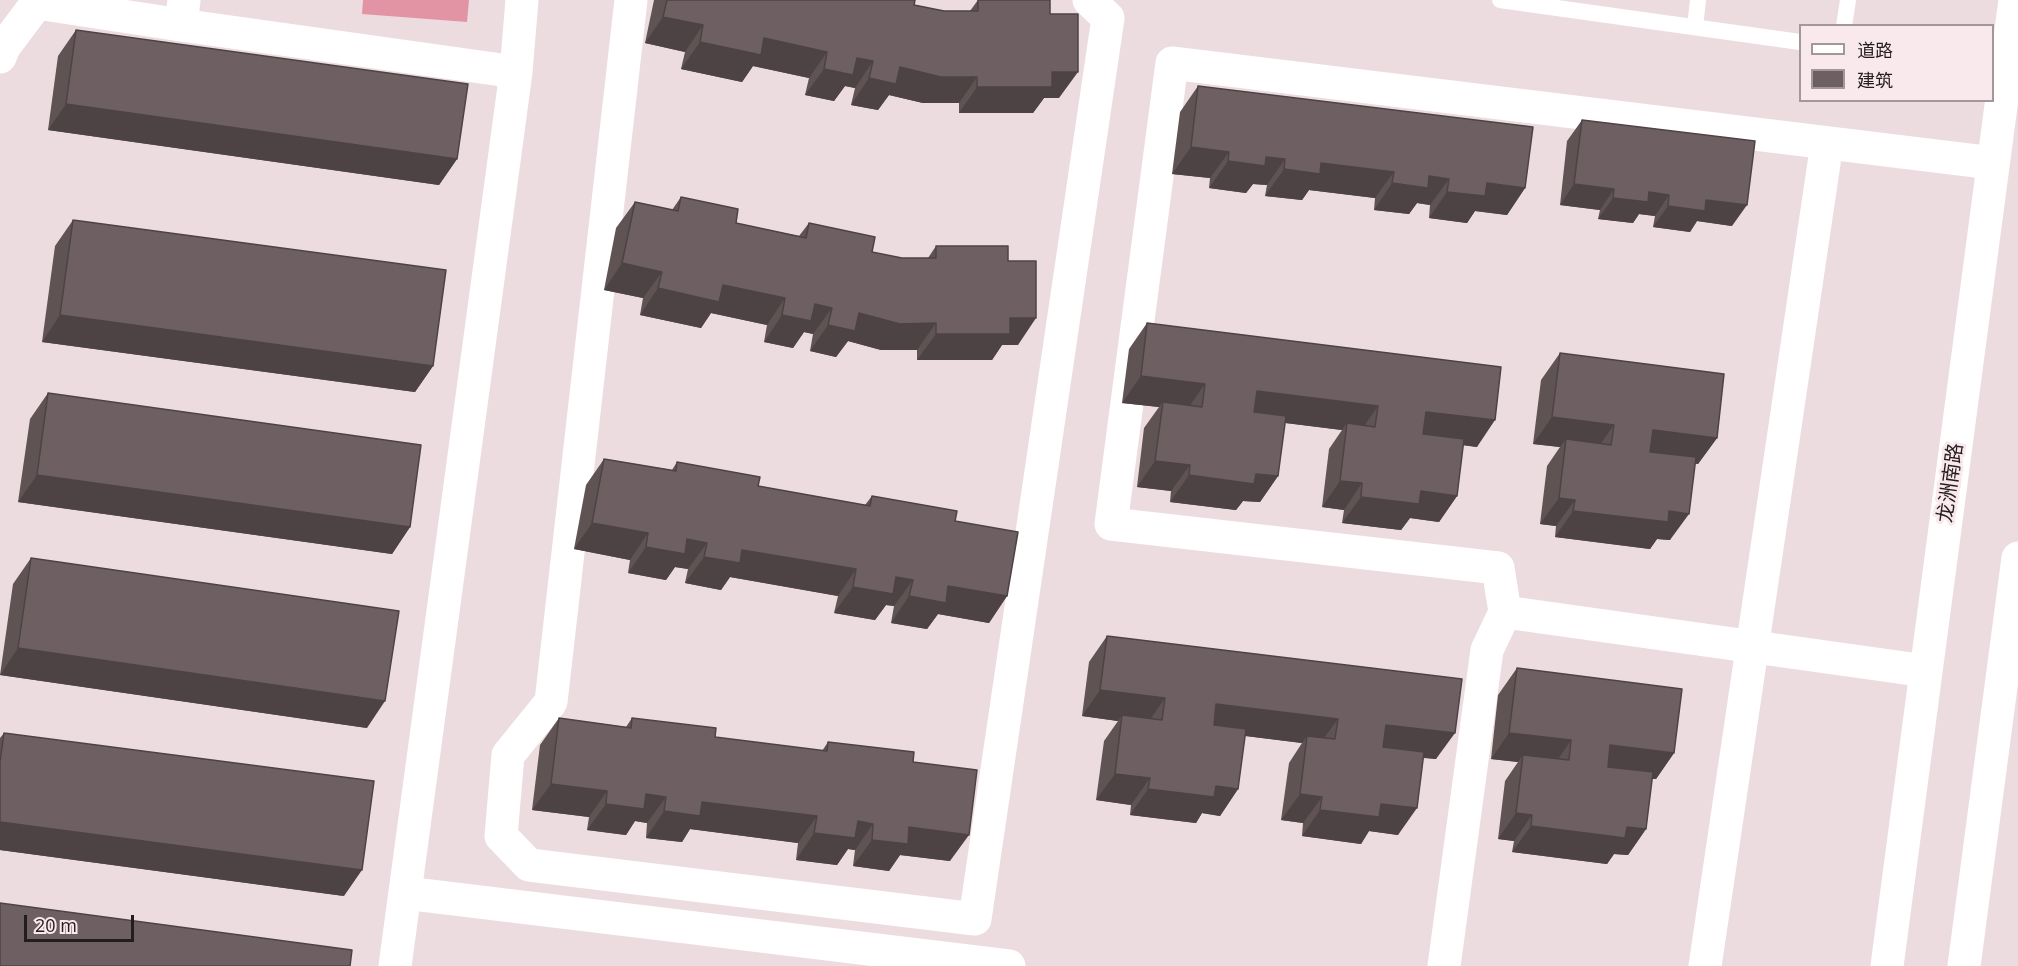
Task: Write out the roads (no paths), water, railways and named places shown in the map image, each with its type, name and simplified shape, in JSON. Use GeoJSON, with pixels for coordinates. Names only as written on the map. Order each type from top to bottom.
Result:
{"type":"FeatureCollection","features":[{"type":"Feature","properties":{"kind":"street"},"geometry":{"type":"LineString","coordinates":[[395,966],[516,72],[522,0]]}},
{"type":"Feature","properties":{"kind":"street"},"geometry":{"type":"LineString","coordinates":[[631,0],[551,702],[508,755],[501,836],[529,864],[975,920],[1108,18],[1089,0]]}},
{"type":"Feature","properties":{"kind":"street","name":"龙洲南路"},"geometry":{"type":"LineString","coordinates":[[1887,966],[2015,0]]}},
{"type":"Feature","properties":{"kind":"street"},"geometry":{"type":"LineString","coordinates":[[0,57],[4,47],[37,3],[182,12],[516,72]]}},
{"type":"Feature","properties":{"kind":"street"},"geometry":{"type":"LineString","coordinates":[[1444,966],[1487,650],[1505,612],[1498,568],[1112,524],[1172,63],[1993,163]]}},
{"type":"Feature","properties":{"kind":"street"},"geometry":{"type":"LineString","coordinates":[[1705,966],[1827,143]]}},
{"type":"Feature","properties":{"kind":"street"},"geometry":{"type":"LineString","coordinates":[[1964,966],[2018,558]]}},
{"type":"Feature","properties":{"kind":"street"},"geometry":{"type":"LineString","coordinates":[[1505,612],[1926,671]]}},
{"type":"Feature","properties":{"kind":"street"},"geometry":{"type":"LineString","coordinates":[[405,893],[1009,966]]}},
{"type":"Feature","properties":{"kind":"lane"},"geometry":{"type":"LineString","coordinates":[[1500,0],[1799,42]]}},
{"type":"Feature","properties":{"kind":"lane"},"geometry":{"type":"LineString","coordinates":[[1695,27],[1698,0]]}},
{"type":"Feature","properties":{"kind":"lane"},"geometry":{"type":"LineString","coordinates":[[1844,24],[1848,0]]}}]}
